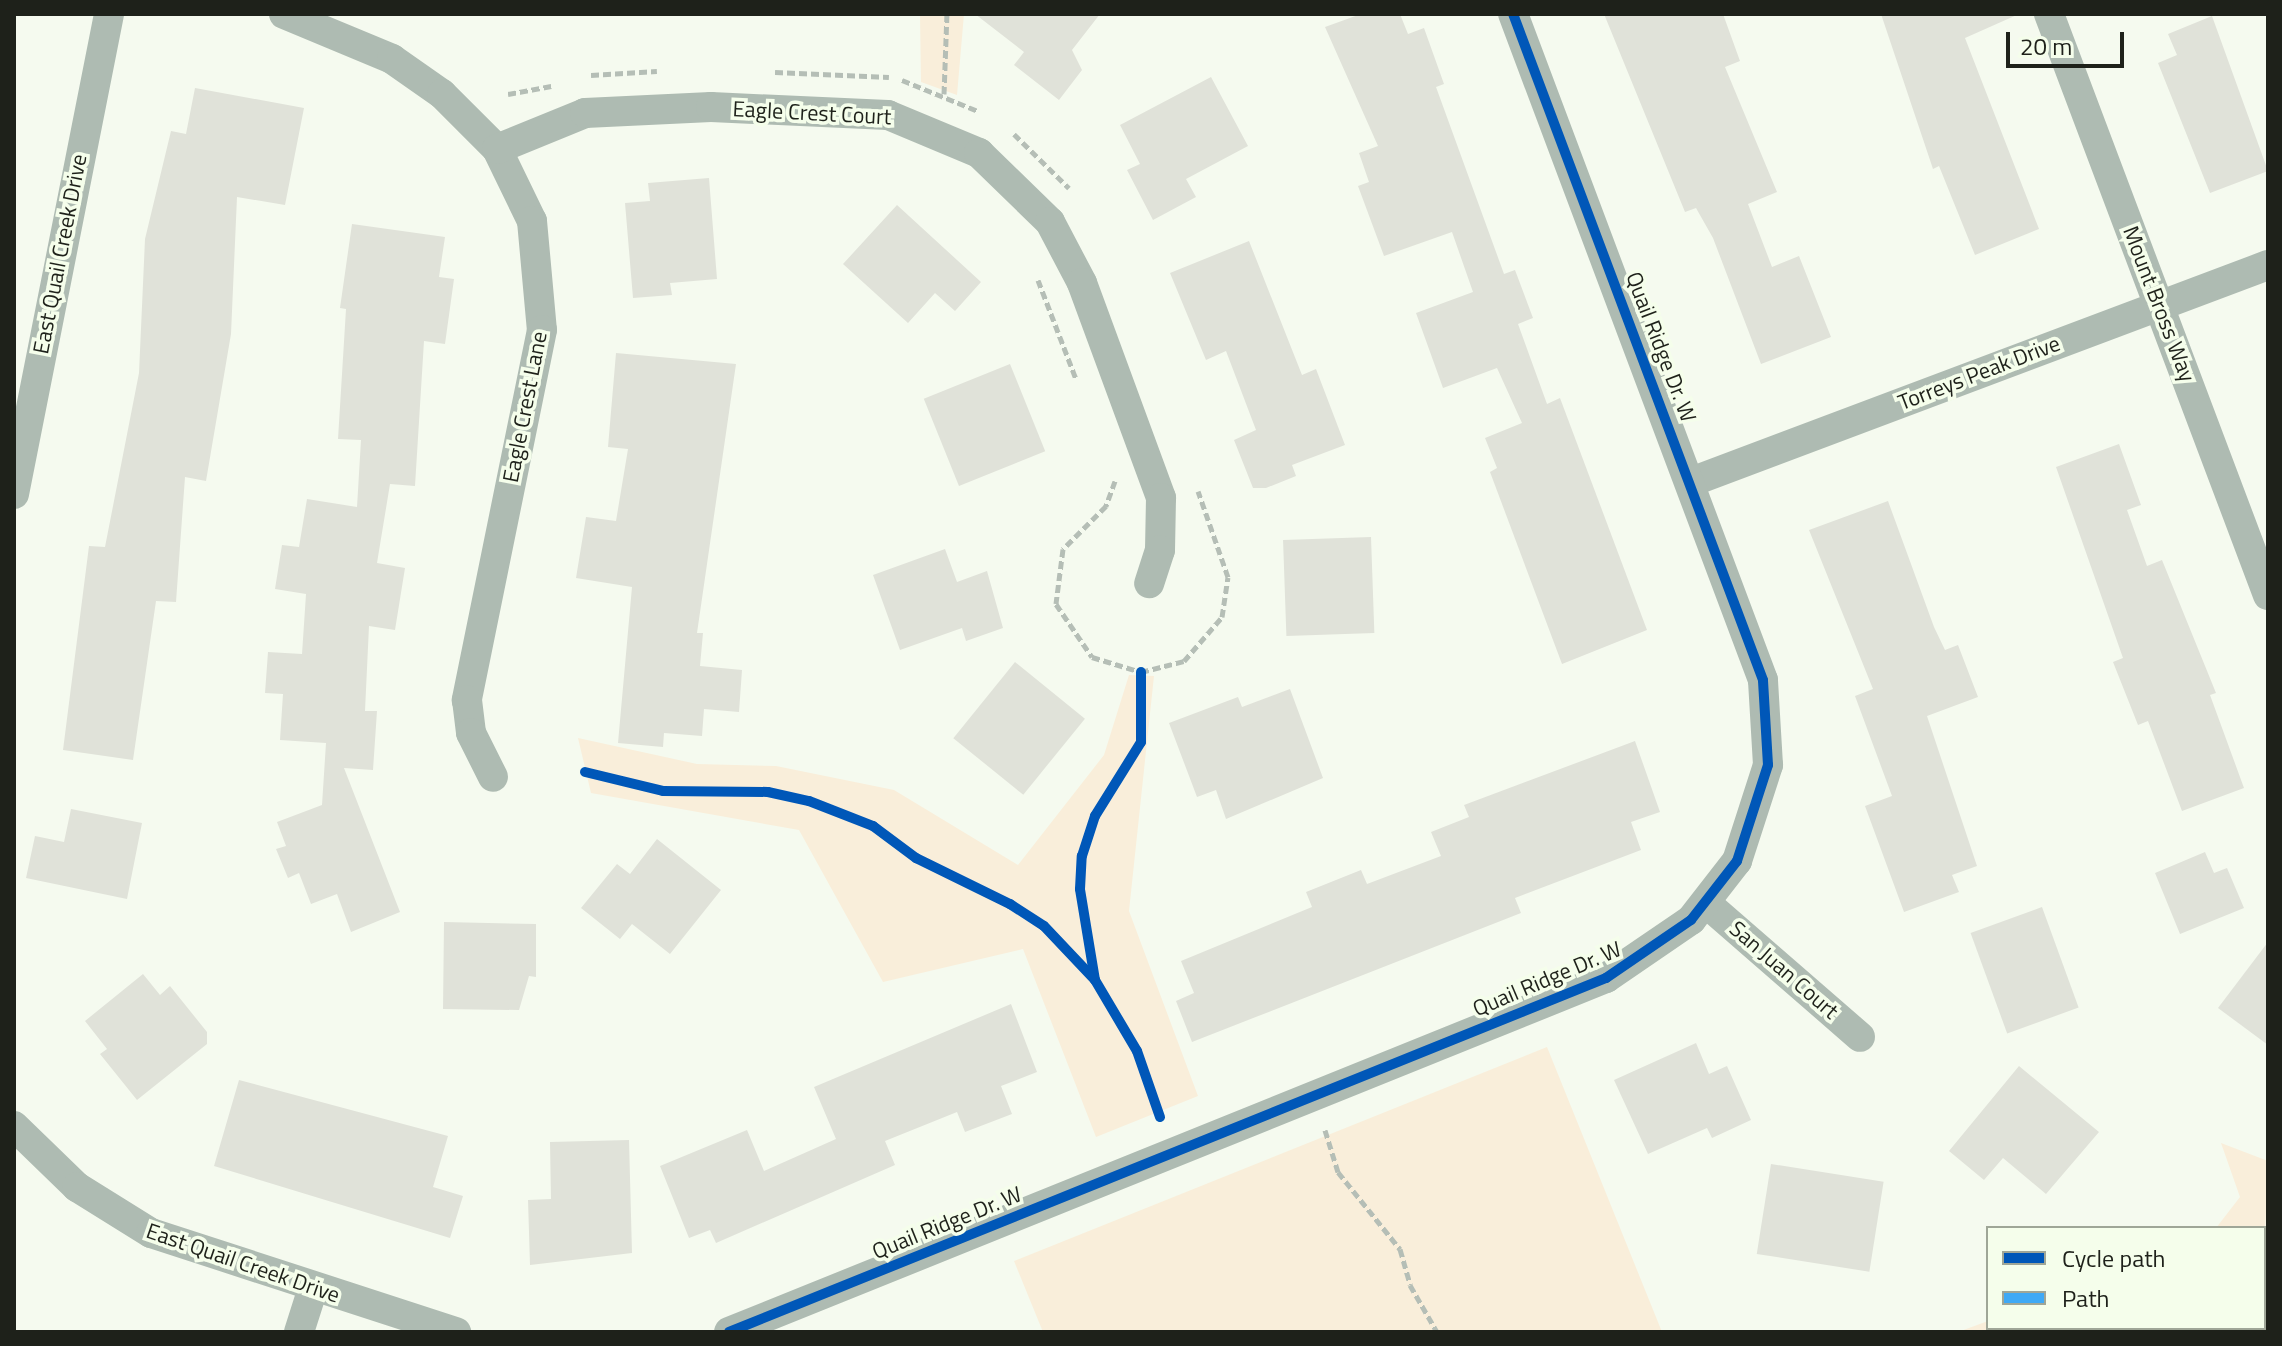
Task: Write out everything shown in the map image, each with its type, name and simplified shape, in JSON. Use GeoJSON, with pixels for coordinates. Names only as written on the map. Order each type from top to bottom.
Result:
{"type":"FeatureCollection","features":[{"type":"Feature","properties":{"kind":"street","name":"East Quail Creek Drive"},"geometry":{"type":"LineString","coordinates":[[14,494],[109,14]]}},
{"type":"Feature","properties":{"kind":"street","name":"Eagle Crest Lane"},"geometry":{"type":"LineString","coordinates":[[284,14],[417,75],[497,149],[532,221],[543,303],[467,700],[471,733],[493,777]]}},
{"type":"Feature","properties":{"kind":"street","name":"Quail Ridge Dr. W"},"geometry":{"type":"LineString","coordinates":[[729,1332],[1606,978],[1674,935],[1706,903],[1753,828],[1770,724],[1763,680],[1513,14]]}},
{"type":"Feature","properties":{"kind":"street","name":"Mount Bross Way"},"geometry":{"type":"LineString","coordinates":[[2049,14],[2268,595]]}},
{"type":"Feature","properties":{"kind":"street","name":"Eagle Crest Court"},"geometry":{"type":"LineString","coordinates":[[497,149],[585,113],[711,107],[888,115],[979,153],[1042,212],[1082,283],[1161,498],[1160,550],[1149,583]]}},
{"type":"Feature","properties":{"kind":"street","name":"Torreys Peak Drive"},"geometry":{"type":"LineString","coordinates":[[1691,482],[2268,265]]}},
{"type":"Feature","properties":{"kind":"street","name":"San Juan Court"},"geometry":{"type":"LineString","coordinates":[[1706,903],[1860,1037]]}},
{"type":"Feature","properties":{"kind":"street","name":"East Quail Creek Drive"},"geometry":{"type":"LineString","coordinates":[[14,1126],[47,1163],[130,1223],[313,1288],[456,1332]]}},
{"type":"Feature","properties":{"kind":"street"},"geometry":{"type":"LineString","coordinates":[[299,1332],[313,1288]]}},
{"type":"Feature","properties":{"kind":"path"},"geometry":{"type":"LineString","coordinates":[[944,94],[947,14]]}},
{"type":"Feature","properties":{"kind":"path"},"geometry":{"type":"LineString","coordinates":[[576,78],[669,71]]}},
{"type":"Feature","properties":{"kind":"path"},"geometry":{"type":"LineString","coordinates":[[764,72],[876,75],[944,94],[989,118]]}},
{"type":"Feature","properties":{"kind":"path"},"geometry":{"type":"LineString","coordinates":[[508,94],[564,82]]}},
{"type":"Feature","properties":{"kind":"path"},"geometry":{"type":"LineString","coordinates":[[1000,125],[1044,159],[1075,197]]}},
{"type":"Feature","properties":{"kind":"path"},"geometry":{"type":"LineString","coordinates":[[1031,266],[1082,393]]}},
{"type":"Feature","properties":{"kind":"path"},"geometry":{"type":"LineString","coordinates":[[1110,465],[1114,492],[1063,549],[1056,604],[1092,657],[1141,672],[1184,661],[1222,617],[1228,577],[1197,487]]}},
{"type":"Feature","properties":{"kind":"path"},"geometry":{"type":"LineString","coordinates":[[1095,980],[1080,889],[1082,856],[1095,816],[1141,742],[1141,672]]}},
{"type":"Feature","properties":{"kind":"path"},"geometry":{"type":"LineString","coordinates":[[585,772],[663,791],[768,792],[845,813],[1030,915],[1095,980],[1137,1051],[1160,1117]]}},
{"type":"Feature","properties":{"kind":"path"},"geometry":{"type":"LineString","coordinates":[[1325,1130],[1338,1172],[1400,1249],[1410,1285],[1437,1332]]}},
{"type":"Feature","properties":{"kind":"shaded area"},"geometry":{"type":"Polygon","coordinates":[[[920,14],[964,14],[957,95],[921,82],[920,14]]]}},
{"type":"Feature","properties":{"kind":"shaded area"},"geometry":{"type":"Polygon","coordinates":[[[1129,675],[1154,676],[1129,911],[1198,1096],[1096,1137],[1023,949],[883,982],[799,830],[591,793],[578,738],[697,764],[776,766],[894,790],[1018,865],[1104,755],[1129,675]]]}},
{"type":"Feature","properties":{"kind":"shaded area"},"geometry":{"type":"Polygon","coordinates":[[[1547,1047],[1662,1332],[1043,1332],[1014,1261],[1547,1047]]]}},
{"type":"Feature","properties":{"kind":"shaded area"},"geometry":{"type":"Polygon","coordinates":[[[2221,1143],[2268,1161],[2265,1226],[2218,1226],[2240,1197],[2221,1143]]]}},
{"type":"Feature","properties":{"kind":"shaded area"},"geometry":{"type":"Polygon","coordinates":[[[1986,1322],[1986,1330],[2027,1330],[1958,1332],[1986,1322]]]}},
{"type":"Feature","properties":{"kind":"building"},"geometry":{"type":"Polygon","coordinates":[[[975,14],[1100,14],[1072,50],[1082,70],[1059,100],[1014,65],[1024,52],[975,14]]]}},
{"type":"Feature","properties":{"kind":"building"},"geometry":{"type":"Polygon","coordinates":[[[1361,14],[1400,14],[1408,34],[1424,28],[1444,84],[1436,87],[1504,274],[1515,270],[1533,318],[1518,324],[1547,404],[1560,398],[1647,630],[1562,664],[1490,472],[1497,468],[1485,438],[1522,423],[1497,368],[1443,388],[1416,313],[1473,292],[1452,232],[1384,256],[1358,186],[1369,182],[1359,153],[1378,146],[1325,27],[1361,14]]]}},
{"type":"Feature","properties":{"kind":"building"},"geometry":{"type":"Polygon","coordinates":[[[1604,14],[1723,14],[1740,61],[1725,67],[1777,192],[1748,204],[1772,267],[1799,256],[1831,337],[1761,364],[1713,238],[1696,208],[1685,212],[1604,14]]]}},
{"type":"Feature","properties":{"kind":"building"},"geometry":{"type":"Polygon","coordinates":[[[1881,14],[2019,14],[1965,38],[2039,229],[1975,255],[1939,166],[1933,169],[1881,14]]]}},
{"type":"Feature","properties":{"kind":"building"},"geometry":{"type":"Polygon","coordinates":[[[2212,16],[2268,171],[2210,193],[2158,63],[2177,55],[2168,34],[2212,16]]]}},
{"type":"Feature","properties":{"kind":"building"},"geometry":{"type":"Polygon","coordinates":[[[1211,77],[1248,146],[1186,179],[1196,197],[1153,220],[1127,170],[1140,164],[1120,125],[1211,77]]]}},
{"type":"Feature","properties":{"kind":"building"},"geometry":{"type":"Polygon","coordinates":[[[195,88],[304,108],[285,205],[237,197],[231,334],[206,481],[185,477],[176,602],[156,601],[133,760],[63,750],[89,546],[105,547],[139,373],[145,239],[171,131],[186,134],[195,88]]]}},
{"type":"Feature","properties":{"kind":"building"},"geometry":{"type":"Polygon","coordinates":[[[709,178],[717,279],[670,283],[672,295],[633,298],[625,203],[650,201],[648,183],[709,178]]]}},
{"type":"Feature","properties":{"kind":"building"},"geometry":{"type":"Polygon","coordinates":[[[897,205],[981,282],[955,311],[935,293],[908,323],[843,264],[897,205]]]}},
{"type":"Feature","properties":{"kind":"building"},"geometry":{"type":"Polygon","coordinates":[[[352,224],[445,237],[439,277],[454,279],[445,344],[424,341],[415,486],[390,484],[377,563],[405,568],[395,630],[369,626],[365,711],[377,711],[373,770],[344,768],[400,912],[351,932],[337,894],[311,904],[299,873],[288,878],[276,849],[286,846],[277,822],[322,805],[326,743],[280,740],[283,694],[265,693],[268,652],[302,654],[306,594],[275,589],[282,545],[299,547],[307,499],[357,507],[361,440],[338,439],[346,309],[340,308],[352,224]]]}},
{"type":"Feature","properties":{"kind":"building"},"geometry":{"type":"Polygon","coordinates":[[[1249,241],[1302,375],[1316,369],[1345,445],[1292,465],[1296,476],[1266,488],[1253,488],[1234,440],[1256,430],[1226,351],[1206,360],[1170,273],[1249,241]]]}},
{"type":"Feature","properties":{"kind":"building"},"geometry":{"type":"Polygon","coordinates":[[[616,353],[736,364],[697,633],[703,633],[700,666],[742,670],[739,712],[704,709],[702,736],[664,733],[663,747],[618,743],[632,587],[576,578],[586,517],[616,521],[628,449],[608,447],[616,353]]]}},
{"type":"Feature","properties":{"kind":"building"},"geometry":{"type":"Polygon","coordinates":[[[1010,364],[1045,451],[959,486],[924,399],[1010,364]]]}},
{"type":"Feature","properties":{"kind":"building"},"geometry":{"type":"Polygon","coordinates":[[[2119,444],[2141,505],[2127,510],[2147,566],[2162,560],[2216,693],[2210,695],[2244,788],[2182,811],[2148,721],[2138,725],[2113,662],[2123,658],[2056,467],[2119,444]]]}},
{"type":"Feature","properties":{"kind":"building"},"geometry":{"type":"Polygon","coordinates":[[[1888,501],[1934,627],[1945,650],[1958,645],[1978,697],[1927,716],[1977,866],[1952,875],[1959,892],[1904,912],[1865,806],[1892,796],[1855,696],[1873,689],[1809,530],[1888,501]]]}},
{"type":"Feature","properties":{"kind":"building"},"geometry":{"type":"Polygon","coordinates":[[[1371,537],[1374,633],[1286,636],[1283,540],[1371,537]]]}},
{"type":"Feature","properties":{"kind":"building"},"geometry":{"type":"Polygon","coordinates":[[[945,549],[957,582],[987,571],[1003,628],[966,641],[962,628],[900,650],[873,575],[945,549]]]}},
{"type":"Feature","properties":{"kind":"building"},"geometry":{"type":"Polygon","coordinates":[[[1015,662],[1085,719],[1023,795],[953,738],[1015,662]]]}},
{"type":"Feature","properties":{"kind":"building"},"geometry":{"type":"Polygon","coordinates":[[[1290,689],[1323,778],[1226,819],[1216,790],[1197,797],[1169,723],[1238,697],[1242,707],[1290,689]]]}},
{"type":"Feature","properties":{"kind":"building"},"geometry":{"type":"Polygon","coordinates":[[[1635,741],[1660,812],[1631,822],[1641,850],[1515,898],[1521,913],[1192,1042],[1176,1001],[1194,993],[1181,961],[1312,907],[1306,892],[1361,870],[1367,884],[1441,856],[1431,832],[1469,817],[1464,805],[1635,741]]]}},
{"type":"Feature","properties":{"kind":"building"},"geometry":{"type":"Polygon","coordinates":[[[71,809],[142,823],[127,899],[26,878],[35,836],[64,842],[71,809]]]}},
{"type":"Feature","properties":{"kind":"building"},"geometry":{"type":"Polygon","coordinates":[[[657,839],[721,890],[670,954],[632,924],[620,939],[581,908],[617,864],[630,874],[657,839]]]}},
{"type":"Feature","properties":{"kind":"building"},"geometry":{"type":"Polygon","coordinates":[[[2205,852],[2214,873],[2227,868],[2244,908],[2180,934],[2155,873],[2205,852]]]}},
{"type":"Feature","properties":{"kind":"building"},"geometry":{"type":"Polygon","coordinates":[[[2042,907],[2079,1008],[2007,1034],[1971,933],[2042,907]]]}},
{"type":"Feature","properties":{"kind":"building"},"geometry":{"type":"Polygon","coordinates":[[[444,922],[536,924],[536,977],[529,976],[519,1010],[443,1009],[444,922]]]}},
{"type":"Feature","properties":{"kind":"building"},"geometry":{"type":"Polygon","coordinates":[[[2268,942],[2268,1045],[2218,1008],[2268,942]]]}},
{"type":"Feature","properties":{"kind":"building"},"geometry":{"type":"Polygon","coordinates":[[[143,974],[160,995],[170,986],[207,1032],[207,1044],[137,1100],[100,1054],[107,1049],[85,1021],[143,974]]]}},
{"type":"Feature","properties":{"kind":"building"},"geometry":{"type":"Polygon","coordinates":[[[1011,1004],[1037,1072],[1001,1086],[1012,1114],[965,1132],[957,1112],[885,1141],[895,1165],[716,1243],[710,1230],[689,1238],[660,1166],[747,1130],[764,1171],[836,1139],[814,1087],[1011,1004]]]}},
{"type":"Feature","properties":{"kind":"building"},"geometry":{"type":"Polygon","coordinates":[[[1696,1043],[1709,1074],[1727,1066],[1751,1120],[1712,1138],[1707,1128],[1648,1154],[1614,1080],[1696,1043]]]}},
{"type":"Feature","properties":{"kind":"building"},"geometry":{"type":"Polygon","coordinates":[[[2019,1066],[2099,1132],[2046,1194],[2003,1158],[1984,1180],[1949,1151],[2019,1066]]]}},
{"type":"Feature","properties":{"kind":"building"},"geometry":{"type":"Polygon","coordinates":[[[239,1080],[448,1136],[433,1187],[463,1196],[450,1238],[214,1166],[239,1080]]]}},
{"type":"Feature","properties":{"kind":"building"},"geometry":{"type":"Polygon","coordinates":[[[629,1140],[632,1253],[530,1265],[528,1200],[551,1199],[550,1142],[629,1140]]]}},
{"type":"Feature","properties":{"kind":"building"},"geometry":{"type":"Polygon","coordinates":[[[1771,1164],[1884,1182],[1869,1272],[1757,1254],[1771,1164]]]}},
{"type":"Feature","properties":{"kind":"marked path"},"geometry":{"type":"LineString","coordinates":[[2074,1332],[2080,1330]]}},
{"type":"Feature","properties":{"kind":"cycle path"},"geometry":{"type":"LineString","coordinates":[[729,1332],[1606,978],[1691,920],[1737,861],[1768,765],[1763,680],[1513,14]]}},
{"type":"Feature","properties":{"kind":"cycle path"},"geometry":{"type":"LineString","coordinates":[[1095,980],[1080,889],[1082,856],[1095,816],[1141,742],[1141,672]]}},
{"type":"Feature","properties":{"kind":"cycle path"},"geometry":{"type":"LineString","coordinates":[[585,772],[663,791],[768,792],[809,801],[873,826],[916,858],[1010,904],[1044,926],[1095,980],[1137,1051],[1160,1117]]}}]}
